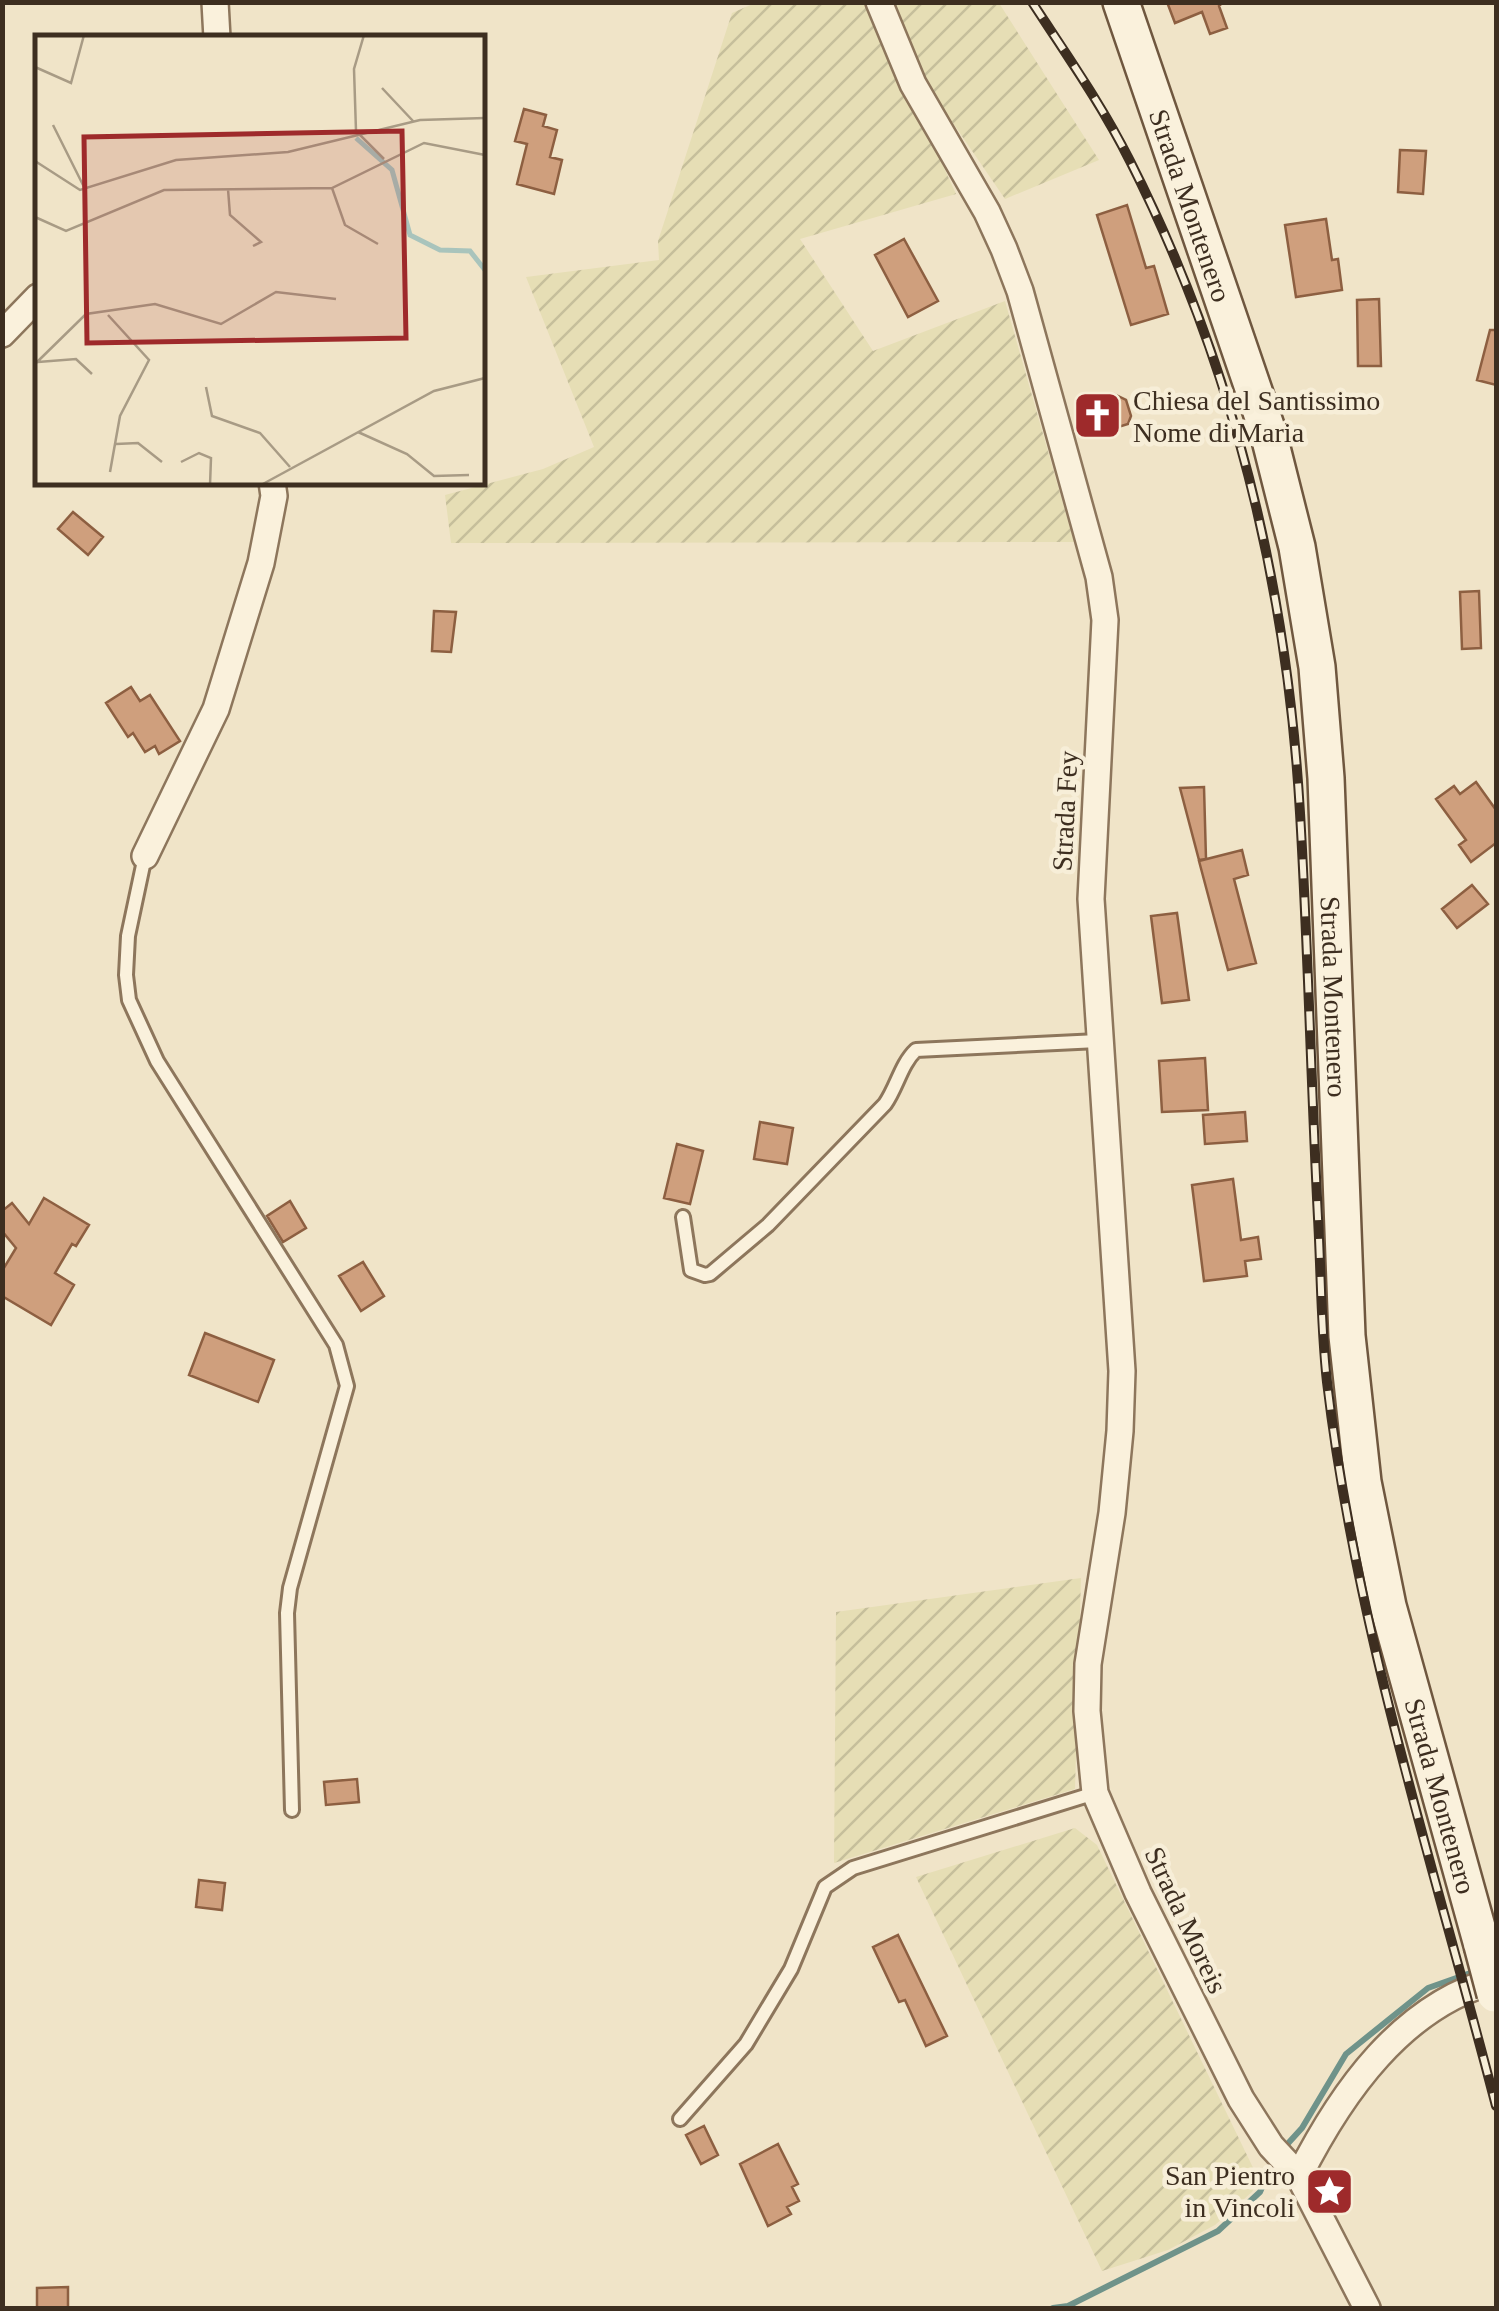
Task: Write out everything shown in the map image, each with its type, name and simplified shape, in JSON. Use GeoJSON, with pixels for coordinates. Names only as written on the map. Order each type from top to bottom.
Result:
{"type":"FeatureCollection","features":[{"type":"Feature","properties":{"kind":"main road","name":"Strada Montenero"},"geometry":{"type":"LineString","coordinates":[[1120,2],[1268,432],[1298,547],[1317,667],[1326,778],[1347,1336],[1363,1482],[1388,1606],[1496,1992]]}},
{"type":"Feature","properties":{"kind":"street"},"geometry":{"type":"LineString","coordinates":[[215,2],[217,35]]}},
{"type":"Feature","properties":{"kind":"street","name":"Strada Fey"},"geometry":{"type":"LineString","coordinates":[[880,2],[913,84],[987,212],[1020,291],[1099,577],[1104,642],[1092,899],[1098,1041],[1122,1371],[1112,1512],[1088,1664]]}},
{"type":"Feature","properties":{"kind":"street"},"geometry":{"type":"LineString","coordinates":[[2,334],[35,300]]}},
{"type":"Feature","properties":{"kind":"street"},"geometry":{"type":"LineString","coordinates":[[145,856],[216,709],[261,563],[274,496],[272,485]]}},
{"type":"Feature","properties":{"kind":"street","name":"Strada Moreis"},"geometry":{"type":"LineString","coordinates":[[1088,1664],[1087,1711],[1095,1792],[1138,1893],[1241,2099],[1285,2161],[1367,2308]]}},
{"type":"Feature","properties":{"kind":"street"},"geometry":{"type":"LineString","coordinates":[[1285,2161],[1326,2123],[1364,2072],[1398,2036],[1446,2000],[1496,1992]]}},
{"type":"Feature","properties":{"kind":"lane"},"geometry":{"type":"LineString","coordinates":[[145,856],[128,936],[129,1000],[157,1061],[336,1345],[346,1374],[347,1386],[290,1588],[287,1613],[292,1810]]}},
{"type":"Feature","properties":{"kind":"lane"},"geometry":{"type":"LineString","coordinates":[[683,1217],[691,1270],[704,1276],[710,1274],[768,1224],[885,1104],[897,1088],[907,1058],[916,1050],[1098,1041]]}},
{"type":"Feature","properties":{"kind":"lane"},"geometry":{"type":"LineString","coordinates":[[680,2120],[755,2029],[791,1970],[825,1887],[854,1868],[1095,1792]]}},
{"type":"Feature","properties":{"kind":"shaded area"},"geometry":{"type":"Polygon","coordinates":[[[755,3],[869,3],[956,194],[800,239],[873,351],[1005,301],[1074,542],[451,543],[445,495],[543,469],[594,447],[526,277],[659,260],[658,241],[732,13],[755,3]]]}},
{"type":"Feature","properties":{"kind":"shaded area"},"geometry":{"type":"Polygon","coordinates":[[[890,3],[999,3],[1099,160],[1005,199],[916,69],[890,3]]]}},
{"type":"Feature","properties":{"kind":"shaded area"},"geometry":{"type":"Polygon","coordinates":[[[1081,1578],[1075,1789],[834,1863],[836,1612],[1081,1578]]]}},
{"type":"Feature","properties":{"kind":"shaded area"},"geometry":{"type":"Polygon","coordinates":[[[1075,1828],[1097,1845],[1259,2180],[1252,2192],[1215,2225],[1168,2250],[1102,2271],[916,1877],[1075,1828]]]}},
{"type":"Feature","properties":{"kind":"building"},"geometry":{"type":"Polygon","coordinates":[[[1167,2],[1223,2],[1219,6],[1227,28],[1210,34],[1202,12],[1175,23],[1167,2]]]}},
{"type":"Feature","properties":{"kind":"building"},"geometry":{"type":"Polygon","coordinates":[[[524,109],[546,115],[543,126],[557,130],[550,157],[562,160],[554,194],[517,184],[527,144],[515,141],[524,109]]]}},
{"type":"Feature","properties":{"kind":"building"},"geometry":{"type":"Polygon","coordinates":[[[1400,150],[1426,151],[1423,194],[1398,192],[1400,150]]]}},
{"type":"Feature","properties":{"kind":"building"},"geometry":{"type":"Polygon","coordinates":[[[1127,205],[1146,268],[1154,266],[1168,314],[1131,325],[1097,215],[1127,205]]]}},
{"type":"Feature","properties":{"kind":"building"},"geometry":{"type":"Polygon","coordinates":[[[1326,219],[1332,260],[1338,259],[1342,290],[1296,297],[1285,225],[1326,219]]]}},
{"type":"Feature","properties":{"kind":"building"},"geometry":{"type":"Polygon","coordinates":[[[904,239],[938,301],[908,317],[875,255],[904,239]]]}},
{"type":"Feature","properties":{"kind":"building"},"geometry":{"type":"Polygon","coordinates":[[[1379,299],[1381,366],[1358,366],[1357,300],[1379,299]]]}},
{"type":"Feature","properties":{"kind":"building"},"geometry":{"type":"Polygon","coordinates":[[[1490,330],[1496,330],[1496,385],[1477,380],[1490,330]]]}},
{"type":"Feature","properties":{"kind":"building","name":"Chiesa del Santissimo Nome di Maria"},"geometry":{"type":"Polygon","coordinates":[[[1114,394],[1126,400],[1131,416],[1128,424],[1086,437],[1079,404],[1114,394]]]}},
{"type":"Feature","properties":{"kind":"building"},"geometry":{"type":"Polygon","coordinates":[[[73,512],[103,537],[88,555],[58,529],[73,512]]]}},
{"type":"Feature","properties":{"kind":"building"},"geometry":{"type":"Polygon","coordinates":[[[1479,591],[1481,648],[1462,649],[1460,592],[1479,591]]]}},
{"type":"Feature","properties":{"kind":"building"},"geometry":{"type":"Polygon","coordinates":[[[434,611],[456,612],[451,652],[432,651],[434,611]]]}},
{"type":"Feature","properties":{"kind":"building"},"geometry":{"type":"Polygon","coordinates":[[[131,687],[140,701],[150,695],[180,741],[159,754],[155,746],[145,752],[133,733],[128,737],[106,703],[131,687]]]}},
{"type":"Feature","properties":{"kind":"building"},"geometry":{"type":"Polygon","coordinates":[[[1476,782],[1496,810],[1496,843],[1471,862],[1459,845],[1466,840],[1436,799],[1454,786],[1460,794],[1476,782]]]}},
{"type":"Feature","properties":{"kind":"building"},"geometry":{"type":"Polygon","coordinates":[[[1204,787],[1206,859],[1199,860],[1180,788],[1204,787]]]}},
{"type":"Feature","properties":{"kind":"building"},"geometry":{"type":"Polygon","coordinates":[[[1242,850],[1248,875],[1234,879],[1256,963],[1228,970],[1199,861],[1242,850]]]}},
{"type":"Feature","properties":{"kind":"building"},"geometry":{"type":"Polygon","coordinates":[[[1472,885],[1488,904],[1457,928],[1442,909],[1472,885]]]}},
{"type":"Feature","properties":{"kind":"building"},"geometry":{"type":"Polygon","coordinates":[[[1177,913],[1189,1000],[1162,1003],[1151,916],[1177,913]]]}},
{"type":"Feature","properties":{"kind":"building"},"geometry":{"type":"Polygon","coordinates":[[[1205,1058],[1208,1110],[1162,1112],[1159,1061],[1205,1058]]]}},
{"type":"Feature","properties":{"kind":"building"},"geometry":{"type":"Polygon","coordinates":[[[1245,1112],[1247,1141],[1205,1144],[1203,1115],[1245,1112]]]}},
{"type":"Feature","properties":{"kind":"building"},"geometry":{"type":"Polygon","coordinates":[[[760,1122],[793,1128],[787,1164],[754,1159],[760,1122]]]}},
{"type":"Feature","properties":{"kind":"building"},"geometry":{"type":"Polygon","coordinates":[[[677,1144],[703,1151],[690,1204],[664,1198],[677,1144]]]}},
{"type":"Feature","properties":{"kind":"building"},"geometry":{"type":"Polygon","coordinates":[[[1233,1179],[1241,1240],[1258,1237],[1261,1259],[1245,1261],[1247,1276],[1204,1281],[1192,1185],[1233,1179]]]}},
{"type":"Feature","properties":{"kind":"building"},"geometry":{"type":"Polygon","coordinates":[[[44,1198],[89,1225],[55,1273],[74,1285],[51,1325],[2,1296],[2,1271],[16,1248],[2,1231],[2,1211],[12,1203],[29,1224],[44,1198]]]}},
{"type":"Feature","properties":{"kind":"building"},"geometry":{"type":"Polygon","coordinates":[[[290,1201],[306,1228],[283,1242],[267,1216],[290,1201]]]}},
{"type":"Feature","properties":{"kind":"building"},"geometry":{"type":"Polygon","coordinates":[[[363,1262],[384,1296],[361,1311],[339,1276],[363,1262]]]}},
{"type":"Feature","properties":{"kind":"building"},"geometry":{"type":"Polygon","coordinates":[[[205,1333],[274,1360],[258,1402],[189,1375],[205,1333]]]}},
{"type":"Feature","properties":{"kind":"building"},"geometry":{"type":"Polygon","coordinates":[[[357,1779],[359,1802],[326,1805],[324,1782],[357,1779]]]}},
{"type":"Feature","properties":{"kind":"building"},"geometry":{"type":"Polygon","coordinates":[[[199,1880],[225,1883],[222,1910],[196,1907],[199,1880]]]}},
{"type":"Feature","properties":{"kind":"building"},"geometry":{"type":"Polygon","coordinates":[[[898,1935],[947,2036],[926,2046],[905,2000],[899,2002],[873,1947],[898,1935]]]}},
{"type":"Feature","properties":{"kind":"building"},"geometry":{"type":"Polygon","coordinates":[[[704,2126],[718,2155],[701,2164],[686,2135],[704,2126]]]}},
{"type":"Feature","properties":{"kind":"building"},"geometry":{"type":"Polygon","coordinates":[[[778,2144],[798,2184],[792,2187],[799,2201],[787,2207],[791,2214],[768,2226],[740,2164],[778,2144]]]}},
{"type":"Feature","properties":{"kind":"building"},"geometry":{"type":"Polygon","coordinates":[[[68,2287],[68,2308],[37,2308],[37,2288],[68,2287]]]}},
{"type":"Feature","properties":{"kind":"waterway"},"geometry":{"type":"LineString","coordinates":[[1282,2150],[1302,2128],[1346,2054],[1428,1988],[1476,1971]]}},
{"type":"Feature","properties":{"kind":"waterway"},"geometry":{"type":"LineString","coordinates":[[1053,2308],[1068,2306],[1218,2231],[1260,2192],[1274,2160]]}},
{"type":"Feature","properties":{"kind":"railway"},"geometry":{"type":"LineString","coordinates":[[1032,2],[1108,120],[1166,238],[1226,396],[1268,560],[1293,728],[1300,813],[1323,1341],[1340,1474],[1399,1747],[1496,2106]]}},
{"type":"Feature","properties":{"kind":"place","name":"Chiesa del Santissimo Nome di Maria"},"geometry":{"type":"Point","coordinates":[1098,416]}},
{"type":"Feature","properties":{"kind":"place","name":"San Pientro in Vincoli"},"geometry":{"type":"Point","coordinates":[1330,2191]}}]}
